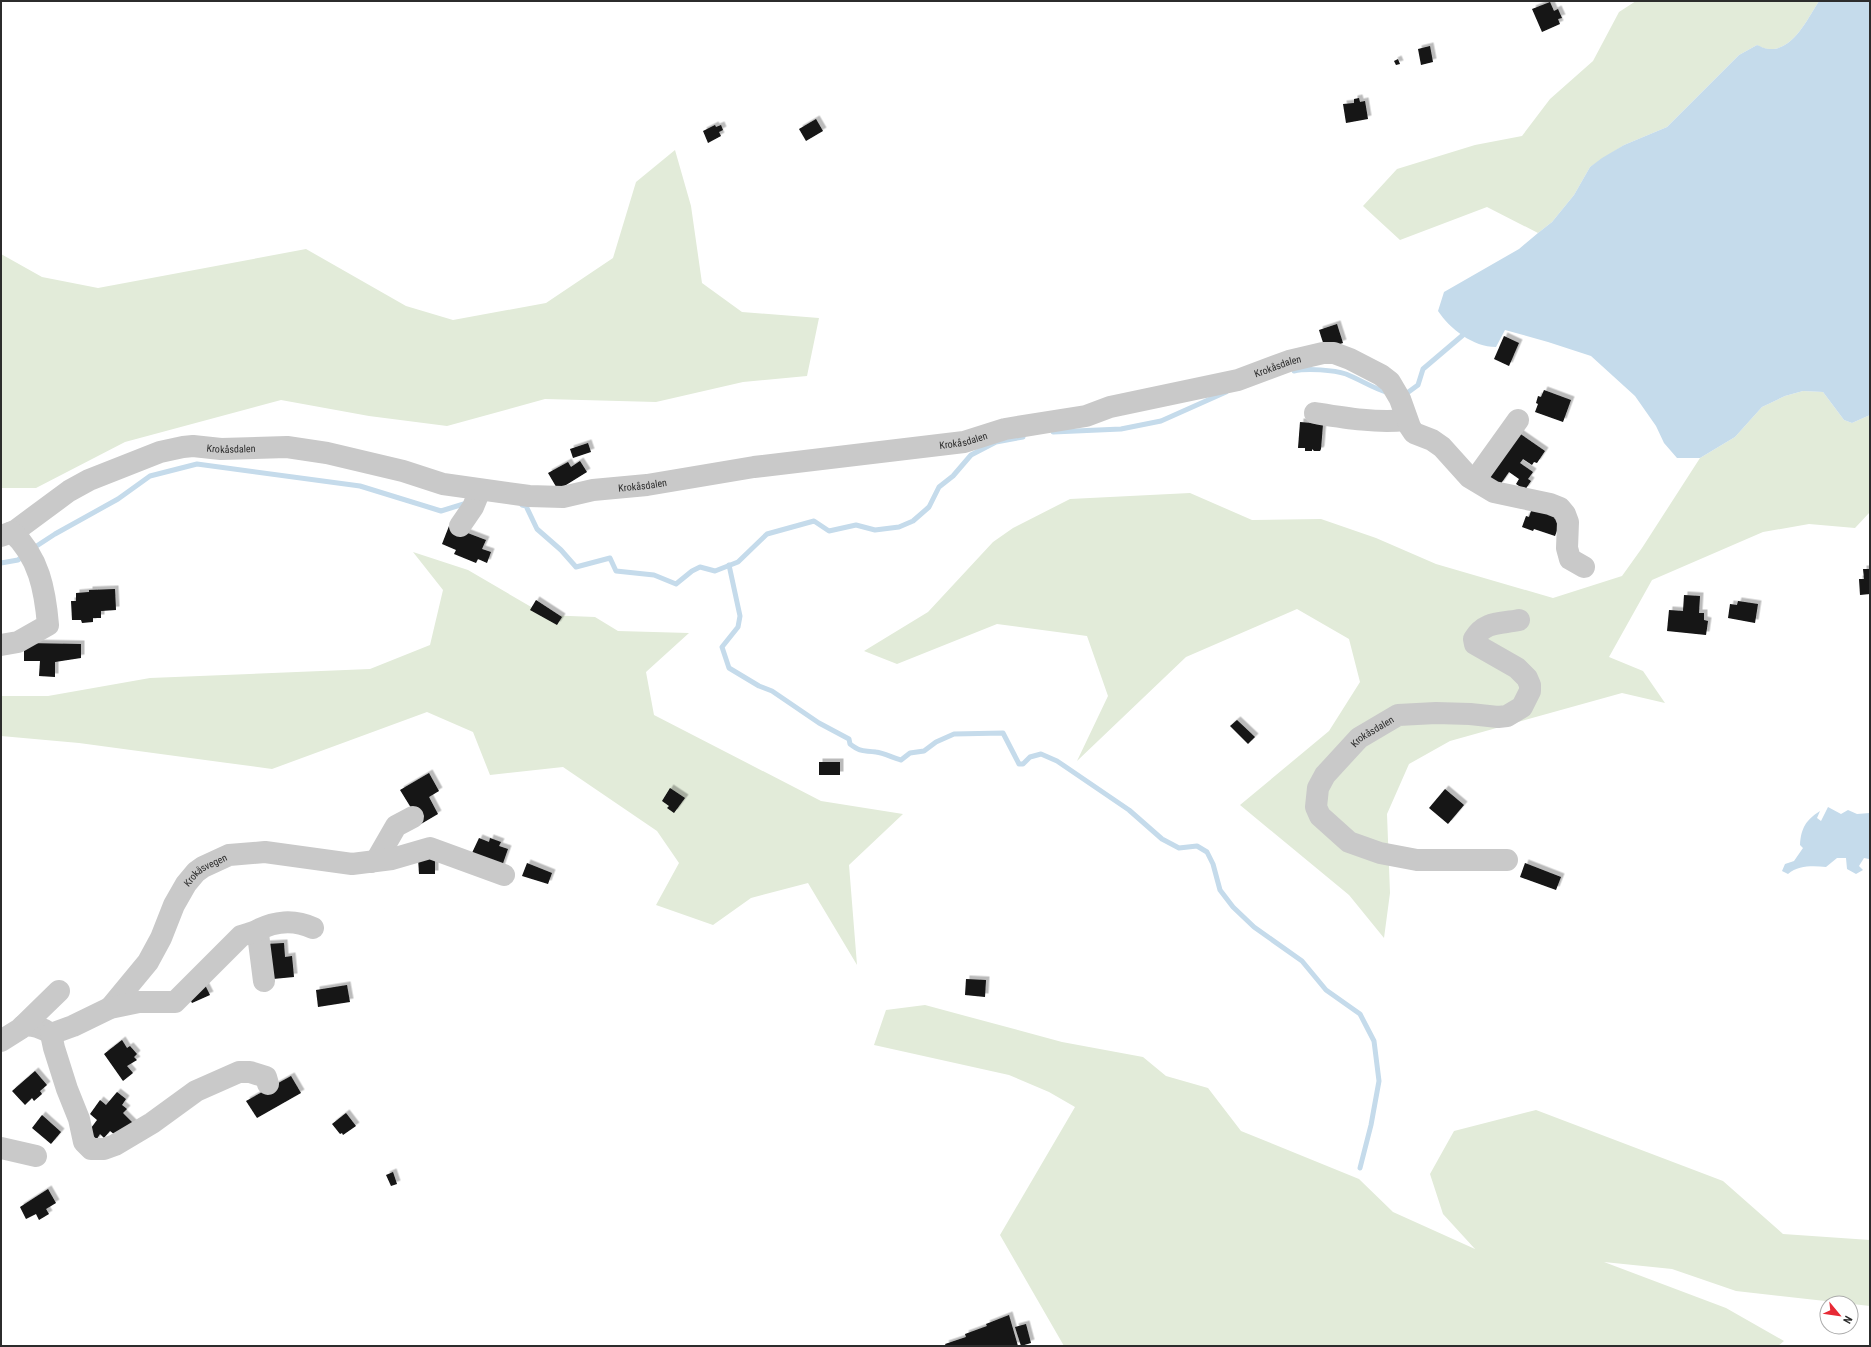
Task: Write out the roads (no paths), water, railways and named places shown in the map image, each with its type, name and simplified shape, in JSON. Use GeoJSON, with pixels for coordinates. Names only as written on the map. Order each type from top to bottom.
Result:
{"type":"FeatureCollection","features":[{"type":"Feature","properties":{"kind":"street","name":"Krokåsdalen"},"geometry":{"type":"LineString","coordinates":[[7,534],[89,480],[160,452],[183,447],[193,446],[221,449],[279,446],[327,453],[402,471],[443,484],[529,496],[563,497],[593,490],[647,485],[754,467],[964,442],[1005,430],[1086,416],[1110,407],[1238,380],[1289,361],[1323,353],[1334,353],[1381,374],[1390,382],[1400,399],[1406,420],[1414,433],[1432,440],[1442,447],[1469,477],[1494,492],[1550,504],[1560,508],[1565,514],[1568,522],[1567,548],[1570,559],[1584,567]]}},
{"type":"Feature","properties":{"kind":"street"},"geometry":{"type":"LineString","coordinates":[[1315,413],[1367,421],[1383,422],[1406,420]]}},
{"type":"Feature","properties":{"kind":"street"},"geometry":{"type":"LineString","coordinates":[[1475,480],[1518,420]]}},
{"type":"Feature","properties":{"kind":"street"},"geometry":{"type":"LineString","coordinates":[[460,526],[473,507],[480,490]]}},
{"type":"Feature","properties":{"kind":"street"},"geometry":{"type":"LineString","coordinates":[[1,645],[18,642],[48,625],[46,602],[36,564],[25,545],[7,534]]}},
{"type":"Feature","properties":{"kind":"street","name":"Krokåsdalen"},"geometry":{"type":"LineString","coordinates":[[1507,860],[1417,860],[1380,853],[1348,842],[1320,816],[1316,807],[1318,788],[1325,775],[1359,738],[1398,716],[1436,713],[1498,717],[1507,716],[1517,712],[1527,700],[1530,691],[1530,685],[1527,678],[1517,668],[1475,644],[1474,639],[1478,632],[1485,626],[1519,620]]}},
{"type":"Feature","properties":{"kind":"street"},"geometry":{"type":"LineString","coordinates":[[371,862],[377,859],[396,826],[413,817]]}},
{"type":"Feature","properties":{"kind":"street","name":"Krokåsvegen"},"geometry":{"type":"LineString","coordinates":[[110,1008],[152,957],[174,905],[186,884],[196,872],[214,861],[229,855],[265,852],[352,864],[392,859],[430,848],[504,875]]}},
{"type":"Feature","properties":{"kind":"street","name":"Krokåsvegen"},"geometry":{"type":"LineString","coordinates":[[51,1034],[73,1026],[110,1008],[139,1002],[175,1002],[241,936],[255,932],[259,928],[284,922],[306,924],[313,928]]}},
{"type":"Feature","properties":{"kind":"street"},"geometry":{"type":"LineString","coordinates":[[255,932],[258,934],[264,981]]}},
{"type":"Feature","properties":{"kind":"street"},"geometry":{"type":"LineString","coordinates":[[1,1041],[23,1026],[59,991]]}},
{"type":"Feature","properties":{"kind":"street"},"geometry":{"type":"LineString","coordinates":[[23,1026],[35,1026],[46,1030],[51,1034],[66,1089],[79,1119],[84,1142],[91,1149],[96,1150],[115,1145],[152,1123],[196,1091],[238,1072],[259,1074],[266,1077],[268,1084]]}},
{"type":"Feature","properties":{"kind":"street"},"geometry":{"type":"LineString","coordinates":[[1,1148],[36,1156]]}},
{"type":"Feature","properties":{"kind":"water"},"geometry":{"type":"Polygon","coordinates":[[[1819,1],[1870,1],[1870,415],[1852,423],[1844,420],[1823,392],[1803,391],[1785,396],[1762,407],[1735,437],[1700,458],[1677,458],[1664,443],[1656,426],[1635,396],[1591,356],[1505,330],[1496,347],[1479,344],[1463,336],[1443,318],[1438,311],[1444,292],[1519,249],[1552,222],[1574,195],[1590,167],[1624,145],[1667,127],[1739,55],[1757,45],[1769,49],[1778,48],[1785,45],[1799,32],[1819,1]]]}},
{"type":"Feature","properties":{"kind":"water"},"geometry":{"type":"Polygon","coordinates":[[[1828,807],[1841,814],[1848,810],[1857,814],[1870,813],[1870,858],[1864,858],[1859,866],[1863,870],[1856,874],[1847,869],[1846,858],[1837,858],[1826,867],[1811,866],[1797,869],[1788,874],[1782,871],[1785,864],[1794,861],[1803,848],[1800,845],[1805,825],[1820,811],[1817,818],[1821,821],[1828,807]]]}},
{"type":"Feature","properties":{"kind":"waterway"},"geometry":{"type":"LineString","coordinates":[[1403,396],[1418,385],[1423,369],[1463,335]]}},
{"type":"Feature","properties":{"kind":"waterway"},"geometry":{"type":"LineString","coordinates":[[1294,371],[1313,370],[1346,374],[1389,393]]}},
{"type":"Feature","properties":{"kind":"waterway"},"geometry":{"type":"LineString","coordinates":[[1053,432],[1121,429],[1161,421],[1226,392]]}},
{"type":"Feature","properties":{"kind":"waterway"},"geometry":{"type":"LineString","coordinates":[[522,505],[526,506],[537,529],[561,550],[576,567],[610,558],[616,571],[654,575],[676,584],[692,571],[700,567],[715,571],[738,562],[767,534],[814,521],[829,531],[856,525],[875,530],[899,527],[913,521],[929,507],[939,487],[953,476],[971,455],[996,442],[1023,437]]}},
{"type":"Feature","properties":{"kind":"waterway"},"geometry":{"type":"LineString","coordinates":[[32,549],[55,534],[118,499],[150,476],[197,464],[360,486],[441,511],[467,503]]}},
{"type":"Feature","properties":{"kind":"waterway"},"geometry":{"type":"LineString","coordinates":[[1,563],[18,560],[24,555]]}},
{"type":"Feature","properties":{"kind":"waterway"},"geometry":{"type":"LineString","coordinates":[[729,565],[740,616],[738,627],[722,647],[729,668],[759,686],[772,691],[819,723],[849,739],[850,744],[854,747],[863,751],[879,753],[901,760],[910,753],[924,751],[936,742],[954,734],[1003,733],[1019,764],[1023,764],[1030,757],[1041,754],[1057,761],[1129,810],[1162,839],[1179,848],[1197,846],[1207,852],[1213,864],[1220,890],[1233,907],[1254,927],[1302,961],[1326,990],[1360,1014],[1374,1041],[1379,1081],[1371,1125],[1360,1168]]}}]}
